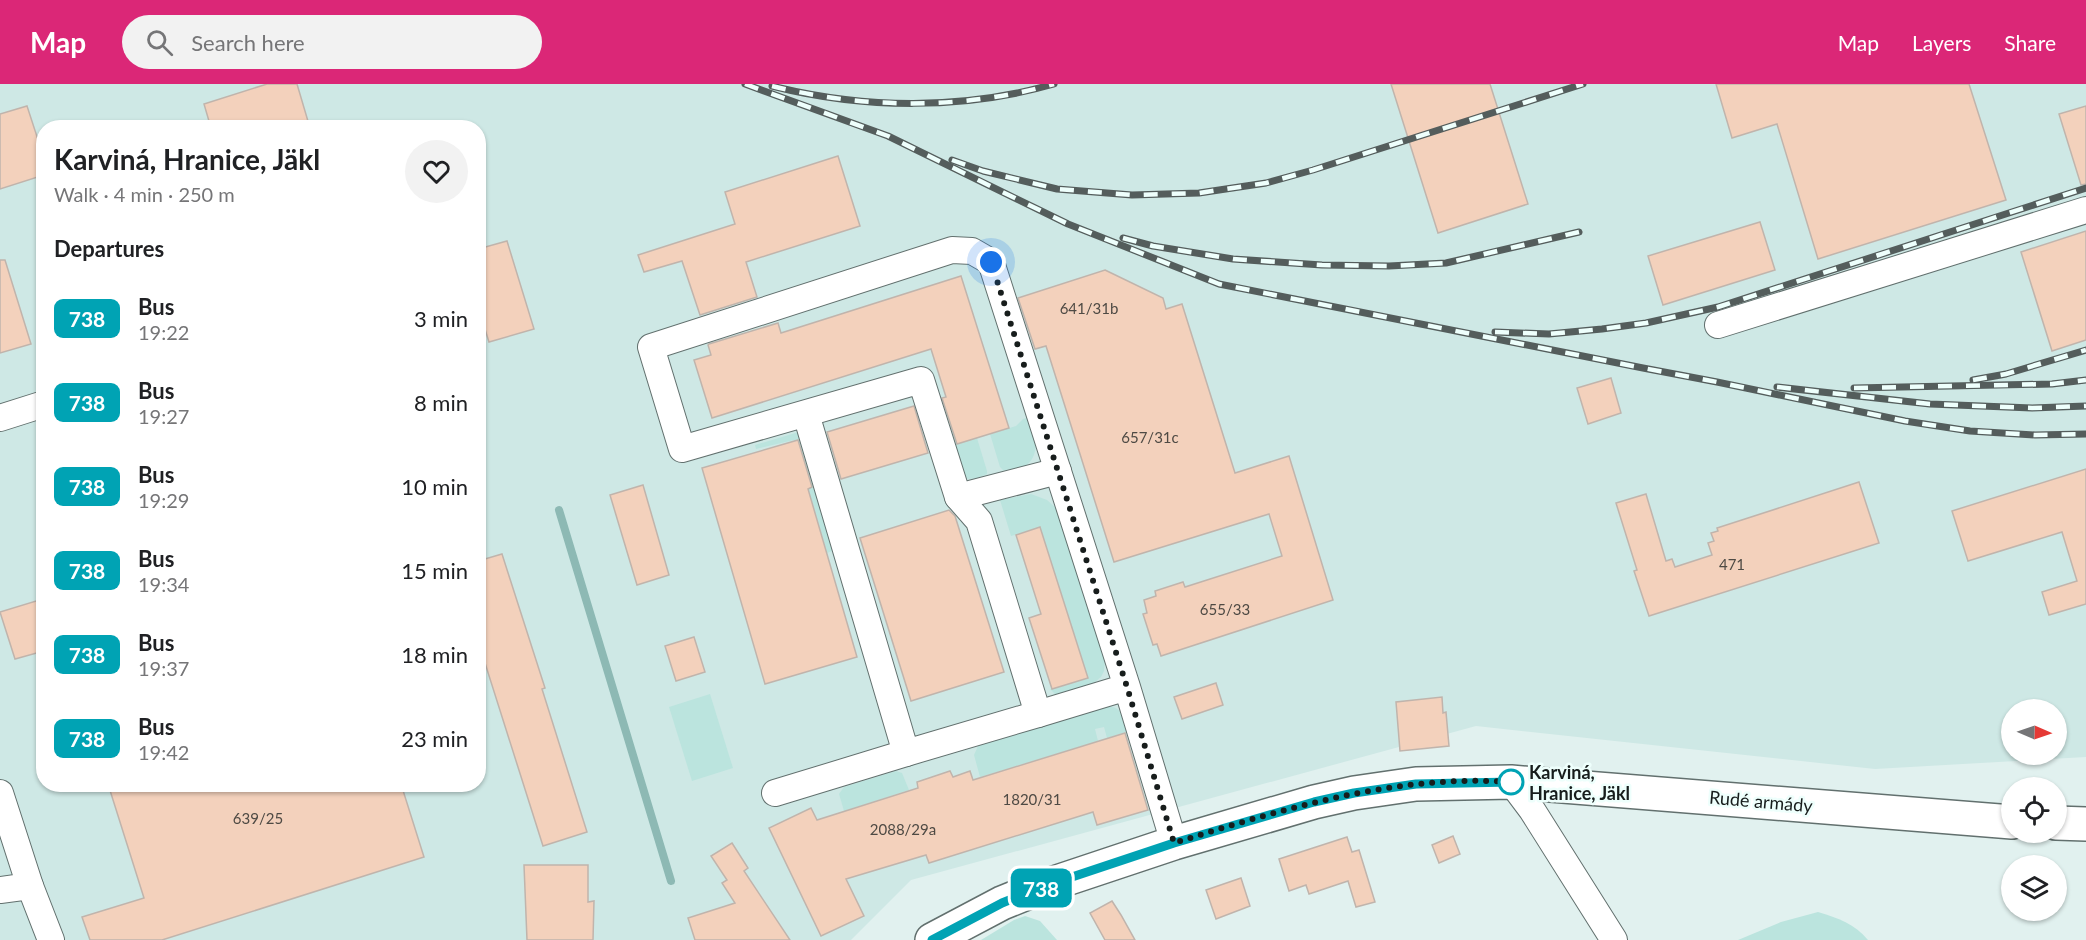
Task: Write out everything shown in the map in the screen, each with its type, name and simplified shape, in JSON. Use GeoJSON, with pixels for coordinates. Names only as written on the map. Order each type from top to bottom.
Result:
{"type":"FeatureCollection","features":[{"type":"Feature","properties":{"kind":"main road","name":"Rudé armády"},"geometry":{"type":"LineString","coordinates":[[932,940],[1002,903],[1084,872],[1174,843],[1293,807],[1354,793],[1437,783],[1511,782],[1683,794],[2001,822]]}},
{"type":"Feature","properties":{"kind":"main road"},"geometry":{"type":"LineString","coordinates":[[2067,823],[2086,824]]}},
{"type":"Feature","properties":{"kind":"street"},"geometry":{"type":"LineString","coordinates":[[1718,325],[2086,210]]}},
{"type":"Feature","properties":{"kind":"street"},"geometry":{"type":"LineString","coordinates":[[1038,714],[979,521],[958,497],[921,380],[682,449],[651,347],[952,250],[972,251],[991,262],[1127,687],[1174,843]]}},
{"type":"Feature","properties":{"kind":"street"},"geometry":{"type":"LineString","coordinates":[[0,418],[36,407]]}},
{"type":"Feature","properties":{"kind":"street"},"geometry":{"type":"LineString","coordinates":[[806,414],[906,753]]}},
{"type":"Feature","properties":{"kind":"street"},"geometry":{"type":"LineString","coordinates":[[958,497],[1058,471]]}},
{"type":"Feature","properties":{"kind":"street"},"geometry":{"type":"LineString","coordinates":[[775,793],[1127,687]]}},
{"type":"Feature","properties":{"kind":"street"},"geometry":{"type":"LineString","coordinates":[[1511,782],[1532,810],[1614,940]]}},
{"type":"Feature","properties":{"kind":"street"},"geometry":{"type":"LineString","coordinates":[[0,794],[30,886],[51,940]]}},
{"type":"Feature","properties":{"kind":"street"},"geometry":{"type":"LineString","coordinates":[[0,890],[30,886]]}},
{"type":"Feature","properties":{"kind":"shaded area"},"geometry":{"type":"Polygon","coordinates":[[[0,84],[2086,84],[2086,757],[2067,758],[2067,699],[2001,699],[2001,762],[1875,769],[1476,726],[911,880],[851,940],[0,940],[0,84]]]}},
{"type":"Feature","properties":{"kind":"green space"},"geometry":{"type":"Polygon","coordinates":[[[1034,416],[1036,446],[1031,461],[1016,469],[1003,470],[1000,467],[990,434],[1016,426],[1023,419],[1034,416]]]}},
{"type":"Feature","properties":{"kind":"green space"},"geometry":{"type":"Polygon","coordinates":[[[953,424],[977,438],[987,474],[968,479],[958,471],[948,426],[953,424]]]}},
{"type":"Feature","properties":{"kind":"green space"},"geometry":{"type":"Polygon","coordinates":[[[802,431],[837,549],[827,553],[794,440],[756,449],[755,445],[802,431]]]}},
{"type":"Feature","properties":{"kind":"green space"},"geometry":{"type":"Polygon","coordinates":[[[1031,494],[1047,500],[1057,509],[1105,659],[1101,677],[1090,686],[1062,695],[1055,694],[1050,689],[1086,677],[1038,528],[1011,536],[1000,500],[1031,494]]]}},
{"type":"Feature","properties":{"kind":"green space"},"geometry":{"type":"Polygon","coordinates":[[[710,694],[733,768],[692,781],[669,707],[710,694]]]}},
{"type":"Feature","properties":{"kind":"green space"},"geometry":{"type":"Polygon","coordinates":[[[1102,706],[1118,709],[1129,731],[1107,738],[1104,727],[1095,729],[1098,741],[980,777],[974,755],[978,746],[1102,706]]]}},
{"type":"Feature","properties":{"kind":"green space"},"geometry":{"type":"Polygon","coordinates":[[[896,771],[902,773],[909,790],[844,811],[839,794],[844,787],[896,771]]]}},
{"type":"Feature","properties":{"kind":"green space"},"geometry":{"type":"Polygon","coordinates":[[[1818,912],[1846,922],[1868,940],[1738,940],[1781,922],[1818,912]]]}},
{"type":"Feature","properties":{"kind":"green space"},"geometry":{"type":"Polygon","coordinates":[[[1025,916],[1040,921],[1057,940],[981,940],[1014,920],[1025,916]]]}},
{"type":"Feature","properties":{"kind":"building"},"geometry":{"type":"Polygon","coordinates":[[[267,84],[297,84],[308,120],[209,120],[204,104],[267,84]]]}},
{"type":"Feature","properties":{"kind":"building"},"geometry":{"type":"Polygon","coordinates":[[[1391,84],[1490,84],[1528,204],[1438,233],[1391,84]]]}},
{"type":"Feature","properties":{"kind":"building"},"geometry":{"type":"Polygon","coordinates":[[[1716,84],[1969,84],[2006,200],[1818,259],[1777,124],[1732,138],[1716,84]]]}},
{"type":"Feature","properties":{"kind":"building"},"geometry":{"type":"Polygon","coordinates":[[[27,106],[36,134],[36,178],[0,189],[0,114],[27,106]]]}},
{"type":"Feature","properties":{"kind":"building"},"geometry":{"type":"Polygon","coordinates":[[[2086,106],[2086,184],[2081,185],[2059,114],[2086,106]]]}},
{"type":"Feature","properties":{"kind":"building"},"geometry":{"type":"Polygon","coordinates":[[[838,156],[860,226],[746,262],[757,297],[700,315],[682,261],[644,272],[638,255],[735,224],[725,192],[838,156]]]}},
{"type":"Feature","properties":{"kind":"building"},"geometry":{"type":"Polygon","coordinates":[[[1760,222],[1775,270],[1663,305],[1648,256],[1760,222]]]}},
{"type":"Feature","properties":{"kind":"building"},"geometry":{"type":"Polygon","coordinates":[[[2086,231],[2086,340],[2052,351],[2021,252],[2086,231]]]}},
{"type":"Feature","properties":{"kind":"building"},"geometry":{"type":"Polygon","coordinates":[[[507,241],[534,329],[489,342],[486,332],[486,247],[507,241]]]}},
{"type":"Feature","properties":{"kind":"building"},"geometry":{"type":"Polygon","coordinates":[[[0,260],[5,260],[31,344],[0,353],[0,260]]]}},
{"type":"Feature","properties":{"kind":"building"},"geometry":{"type":"Polygon","coordinates":[[[1105,270],[1163,298],[1166,309],[1182,304],[1235,473],[1289,456],[1333,600],[1161,656],[1157,644],[1153,645],[1143,614],[1147,613],[1144,600],[1156,596],[1155,591],[1183,582],[1185,587],[1282,556],[1269,514],[1114,562],[1046,346],[1035,349],[1018,298],[1105,270]]]}},
{"type":"Feature","properties":{"kind":"building"},"geometry":{"type":"Polygon","coordinates":[[[961,276],[1009,428],[957,444],[942,398],[946,397],[931,349],[712,418],[694,360],[711,355],[709,344],[778,323],[781,333],[961,276]]]}},
{"type":"Feature","properties":{"kind":"building"},"geometry":{"type":"Polygon","coordinates":[[[1611,378],[1621,413],[1588,424],[1577,388],[1611,378]]]}},
{"type":"Feature","properties":{"kind":"building"},"geometry":{"type":"Polygon","coordinates":[[[914,406],[928,453],[841,479],[827,432],[914,406]]]}},
{"type":"Feature","properties":{"kind":"building"},"geometry":{"type":"Polygon","coordinates":[[[798,440],[812,487],[808,489],[857,657],[765,684],[702,468],[798,440]]]}},
{"type":"Feature","properties":{"kind":"building"},"geometry":{"type":"Polygon","coordinates":[[[2086,469],[2086,604],[2049,615],[2042,592],[2077,581],[2062,532],[1968,561],[1952,511],[2086,469]]]}},
{"type":"Feature","properties":{"kind":"building"},"geometry":{"type":"Polygon","coordinates":[[[1859,482],[1879,543],[1649,616],[1616,503],[1646,494],[1666,561],[1672,559],[1675,567],[1712,555],[1708,543],[1714,541],[1711,533],[1718,531],[1717,528],[1859,482]]]}},
{"type":"Feature","properties":{"kind":"building"},"geometry":{"type":"Polygon","coordinates":[[[643,485],[669,575],[637,585],[610,495],[643,485]]]}},
{"type":"Feature","properties":{"kind":"building"},"geometry":{"type":"Polygon","coordinates":[[[949,510],[955,516],[1004,672],[911,701],[860,538],[949,510]]]}},
{"type":"Feature","properties":{"kind":"building"},"geometry":{"type":"Polygon","coordinates":[[[1040,527],[1088,678],[1052,689],[1029,618],[1041,614],[1016,535],[1040,527]]]}},
{"type":"Feature","properties":{"kind":"building"},"geometry":{"type":"Polygon","coordinates":[[[502,554],[545,688],[542,689],[587,832],[543,846],[486,666],[486,559],[502,554]]]}},
{"type":"Feature","properties":{"kind":"building"},"geometry":{"type":"Polygon","coordinates":[[[36,601],[36,653],[15,659],[0,612],[36,601]]]}},
{"type":"Feature","properties":{"kind":"building"},"geometry":{"type":"Polygon","coordinates":[[[694,637],[705,672],[676,681],[665,646],[694,637]]]}},
{"type":"Feature","properties":{"kind":"building"},"geometry":{"type":"Polygon","coordinates":[[[1216,683],[1223,705],[1182,719],[1174,697],[1216,683]]]}},
{"type":"Feature","properties":{"kind":"building"},"geometry":{"type":"Polygon","coordinates":[[[1442,697],[1443,713],[1446,712],[1449,746],[1400,751],[1396,702],[1442,697]]]}},
{"type":"Feature","properties":{"kind":"building"},"geometry":{"type":"Polygon","coordinates":[[[1125,733],[1148,810],[1097,825],[1093,812],[929,863],[926,855],[846,879],[864,916],[821,936],[769,828],[811,808],[817,820],[918,788],[917,782],[950,771],[953,777],[970,771],[973,780],[1125,733]]]}},
{"type":"Feature","properties":{"kind":"building"},"geometry":{"type":"Polygon","coordinates":[[[111,792],[404,792],[424,857],[162,940],[90,940],[82,917],[144,898],[111,792]]]}},
{"type":"Feature","properties":{"kind":"building"},"geometry":{"type":"Polygon","coordinates":[[[1453,836],[1460,854],[1439,863],[1432,845],[1453,836]]]}},
{"type":"Feature","properties":{"kind":"building"},"geometry":{"type":"Polygon","coordinates":[[[1347,837],[1352,852],[1359,850],[1375,902],[1356,907],[1348,881],[1309,894],[1306,885],[1289,891],[1279,859],[1347,837]]]}},
{"type":"Feature","properties":{"kind":"building"},"geometry":{"type":"Polygon","coordinates":[[[732,843],[748,868],[744,871],[790,940],[695,940],[688,918],[735,903],[722,883],[727,880],[711,856],[732,843]]]}},
{"type":"Feature","properties":{"kind":"building"},"geometry":{"type":"Polygon","coordinates":[[[524,865],[588,865],[588,902],[594,901],[593,940],[527,940],[524,865]]]}},
{"type":"Feature","properties":{"kind":"building"},"geometry":{"type":"Polygon","coordinates":[[[1241,878],[1250,906],[1216,919],[1206,890],[1241,878]]]}},
{"type":"Feature","properties":{"kind":"building"},"geometry":{"type":"Polygon","coordinates":[[[1112,901],[1135,940],[1105,940],[1090,913],[1112,901]]]}},
{"type":"Feature","properties":{"kind":"waterway"},"geometry":{"type":"LineString","coordinates":[[559,510],[671,881]]}},
{"type":"Feature","properties":{"kind":"railway"},"geometry":{"type":"LineString","coordinates":[[745,84],[888,136],[1068,224],[1219,284],[1905,421],[1970,431],[2035,435],[2086,434]]}},
{"type":"Feature","properties":{"kind":"railway"},"geometry":{"type":"LineString","coordinates":[[772,86],[842,99],[913,103],[984,99],[1054,84]]}},
{"type":"Feature","properties":{"kind":"railway"},"geometry":{"type":"LineString","coordinates":[[952,160],[983,171],[1057,189],[1132,195],[1199,193],[1266,183],[1313,170],[1583,84]]}},
{"type":"Feature","properties":{"kind":"railway"},"geometry":{"type":"LineString","coordinates":[[1495,332],[1549,334],[1602,329],[1646,323],[1718,307],[2086,188]]}},
{"type":"Feature","properties":{"kind":"railway"},"geometry":{"type":"LineString","coordinates":[[1123,238],[1153,246],[1233,259],[1322,265],[1389,266],[1446,263],[1579,232]]}},
{"type":"Feature","properties":{"kind":"railway"},"geometry":{"type":"LineString","coordinates":[[1973,380],[2006,374],[2086,350]]}},
{"type":"Feature","properties":{"kind":"railway"},"geometry":{"type":"LineString","coordinates":[[1854,388],[2052,384],[2086,380]]}},
{"type":"Feature","properties":{"kind":"railway"},"geometry":{"type":"LineString","coordinates":[[1777,387],[1930,404],[2032,408],[2086,406]]}},
{"type":"Feature","properties":{"kind":"bus line","name":"738"},"geometry":{"type":"LineString","coordinates":[[932,940],[1002,903],[1039,888],[1095,868],[1273,813],[1354,793],[1416,784],[1511,782]]}},
{"type":"Feature","properties":{"kind":"place","name":"Karviná, Hranice, Jäkl"},"geometry":{"type":"Point","coordinates":[1511,782]}},
{"type":"Feature","properties":{"kind":"route"},"geometry":{"type":"LineString","coordinates":[[991,262],[1127,687],[1174,843],[1293,807],[1354,793],[1437,783],[1511,782]]}}]}
